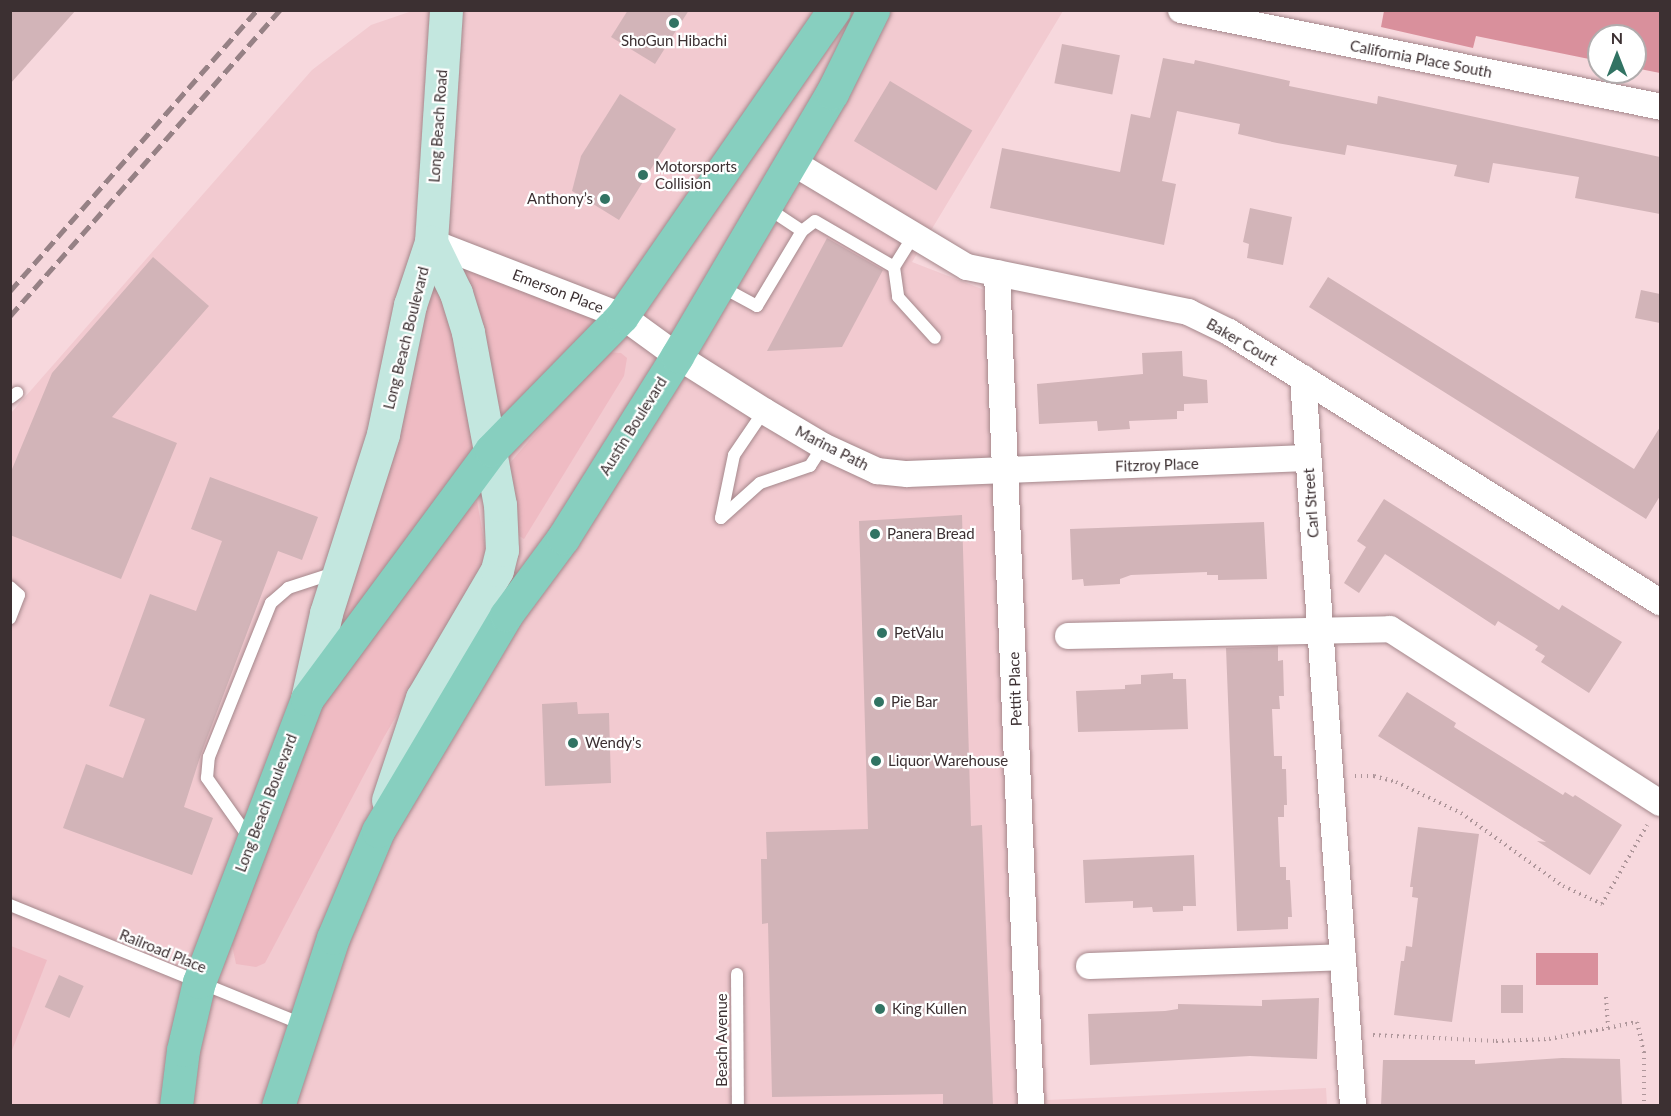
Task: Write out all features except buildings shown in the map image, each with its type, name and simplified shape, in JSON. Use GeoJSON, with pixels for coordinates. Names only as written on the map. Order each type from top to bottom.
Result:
{"type":"FeatureCollection","features":[{"type":"Feature","properties":{"kind":"main road","name":"Long Beach Road"},"geometry":{"type":"LineString","coordinates":[[431,242],[446,10]]}},
{"type":"Feature","properties":{"kind":"main road"},"geometry":{"type":"LineString","coordinates":[[307,699],[491,450],[622,316],[834,10]]}},
{"type":"Feature","properties":{"kind":"main road","name":"Austin Boulevard"},"geometry":{"type":"LineString","coordinates":[[378,831],[506,615],[563,538],[677,356],[832,93],[873,10]]}},
{"type":"Feature","properties":{"kind":"main road","name":"Long Beach Boulevard"},"geometry":{"type":"LineString","coordinates":[[278,1106],[354,882],[378,831],[422,698],[497,570],[502,530],[491,450],[461,307],[431,242]]}},
{"type":"Feature","properties":{"kind":"main road","name":"Long Beach Boulevard"},"geometry":{"type":"LineString","coordinates":[[176,1106],[183,1050],[199,982],[307,699],[326,613],[383,434],[410,305],[431,242]]}},
{"type":"Feature","properties":{"kind":"street","name":"California Place South"},"geometry":{"type":"LineString","coordinates":[[1181,10],[1660,107]]}},
{"type":"Feature","properties":{"kind":"street","name":"Baker Court"},"geometry":{"type":"LineString","coordinates":[[792,162],[967,267],[1188,312],[1228,332],[1660,602]]}},
{"type":"Feature","properties":{"kind":"street","name":"Emerson Place"},"geometry":{"type":"LineString","coordinates":[[431,242],[622,316],[677,356]]}},
{"type":"Feature","properties":{"kind":"street","name":"Pettit Place"},"geometry":{"type":"LineString","coordinates":[[997,273],[1007,471],[1031,1106]]}},
{"type":"Feature","properties":{"kind":"street","name":"Marina Path"},"geometry":{"type":"LineString","coordinates":[[677,356],[823,446],[889,473],[1007,471]]}},
{"type":"Feature","properties":{"kind":"street","name":"Carl Street"},"geometry":{"type":"LineString","coordinates":[[1303,378],[1353,1106]]}},
{"type":"Feature","properties":{"kind":"street","name":"Fitzroy Place"},"geometry":{"type":"LineString","coordinates":[[1007,471],[1307,458]]}},
{"type":"Feature","properties":{"kind":"street"},"geometry":{"type":"LineString","coordinates":[[1068,636],[1320,628],[1390,629],[1655,811]]}},
{"type":"Feature","properties":{"kind":"street"},"geometry":{"type":"LineString","coordinates":[[1089,966],[1343,957]]}},
{"type":"Feature","properties":{"kind":"lane"},"geometry":{"type":"LineString","coordinates":[[765,206],[802,231]]}},
{"type":"Feature","properties":{"kind":"lane"},"geometry":{"type":"LineString","coordinates":[[718,286],[757,306],[802,231],[815,221],[894,267]]}},
{"type":"Feature","properties":{"kind":"lane"},"geometry":{"type":"LineString","coordinates":[[914,235],[894,267],[898,297],[935,338]]}},
{"type":"Feature","properties":{"kind":"lane"},"geometry":{"type":"LineString","coordinates":[[764,411],[734,455],[721,518],[760,483],[810,466],[823,446]]}},
{"type":"Feature","properties":{"kind":"lane"},"geometry":{"type":"LineString","coordinates":[[251,841],[207,778],[209,757],[271,603],[288,588],[341,571]]}},
{"type":"Feature","properties":{"kind":"lane"},"geometry":{"type":"LineString","coordinates":[[10,587],[19,595],[10,618]]}},
{"type":"Feature","properties":{"kind":"lane","name":"Railroad Place"},"geometry":{"type":"LineString","coordinates":[[10,904],[305,1025]]}},
{"type":"Feature","properties":{"kind":"lane","name":"Beach Avenue"},"geometry":{"type":"LineString","coordinates":[[736,974],[738,1106]]}},
{"type":"Feature","properties":{"kind":"path"},"geometry":{"type":"LineString","coordinates":[[1330,776],[1374,776],[1443,804],[1461,813],[1563,886],[1602,904],[1655,811]]}},
{"type":"Feature","properties":{"kind":"path"},"geometry":{"type":"LineString","coordinates":[[1606,997],[1608,1028]]}},
{"type":"Feature","properties":{"kind":"path"},"geometry":{"type":"LineString","coordinates":[[1348,1035],[1496,1041],[1549,1039],[1637,1022],[1644,1052],[1644,1106]]}},
{"type":"Feature","properties":{"kind":"shaded area"},"geometry":{"type":"Polygon","coordinates":[[[412,11],[1063,11],[912,262],[1013,301],[1047,1100],[1326,1088],[1327,1105],[11,1106],[11,413],[312,70],[371,25],[412,11]]]}},
{"type":"Feature","properties":{"kind":"shaded area"},"geometry":{"type":"Polygon","coordinates":[[[1384,11],[1660,11],[1660,73],[1647,70],[1647,24],[1587,24],[1587,59],[1476,36],[1473,48],[1381,27],[1384,11]]]}},
{"type":"Feature","properties":{"kind":"shaded area"},"geometry":{"type":"Polygon","coordinates":[[[445,255],[610,321],[494,438],[445,255]]]}},
{"type":"Feature","properties":{"kind":"shaded area"},"geometry":{"type":"Polygon","coordinates":[[[431,260],[449,294],[476,446],[320,664],[431,260]]]}},
{"type":"Feature","properties":{"kind":"shaded area"},"geometry":{"type":"Polygon","coordinates":[[[605,352],[621,353],[627,358],[624,376],[524,539],[510,530],[503,471],[605,352]]]}},
{"type":"Feature","properties":{"kind":"shaded area"},"geometry":{"type":"Polygon","coordinates":[[[477,501],[486,552],[480,573],[384,737],[265,963],[256,967],[236,964],[232,945],[310,731],[347,658],[405,577],[477,501]]]}},
{"type":"Feature","properties":{"kind":"shaded area"},"geometry":{"type":"Polygon","coordinates":[[[10,946],[47,960],[11,1053],[10,946]]]}},
{"type":"Feature","properties":{"kind":"shaded area"},"geometry":{"type":"Polygon","coordinates":[[[1536,953],[1598,953],[1598,985],[1536,985],[1536,953]]]}},
{"type":"Feature","properties":{"kind":"railway"},"geometry":{"type":"LineString","coordinates":[[10,291],[257,10]]}},
{"type":"Feature","properties":{"kind":"railway"},"geometry":{"type":"LineString","coordinates":[[10,316],[280,10]]}},
{"type":"Feature","properties":{"kind":"place","name":"ShoGun Hibachi"},"geometry":{"type":"Point","coordinates":[674,23]}},
{"type":"Feature","properties":{"kind":"place","name":"Motorsports Collision"},"geometry":{"type":"Point","coordinates":[643,175]}},
{"type":"Feature","properties":{"kind":"place","name":"Anthony’s"},"geometry":{"type":"Point","coordinates":[605,199]}},
{"type":"Feature","properties":{"kind":"place","name":"Panera Bread"},"geometry":{"type":"Point","coordinates":[875,534]}},
{"type":"Feature","properties":{"kind":"place","name":"PetValu"},"geometry":{"type":"Point","coordinates":[882,633]}},
{"type":"Feature","properties":{"kind":"place","name":"Pie Bar"},"geometry":{"type":"Point","coordinates":[879,702]}},
{"type":"Feature","properties":{"kind":"place","name":"Wendy's"},"geometry":{"type":"Point","coordinates":[573,743]}},
{"type":"Feature","properties":{"kind":"place","name":"Liquor Warehouse"},"geometry":{"type":"Point","coordinates":[876,761]}},
{"type":"Feature","properties":{"kind":"place","name":"King Kullen"},"geometry":{"type":"Point","coordinates":[880,1009]}}]}
